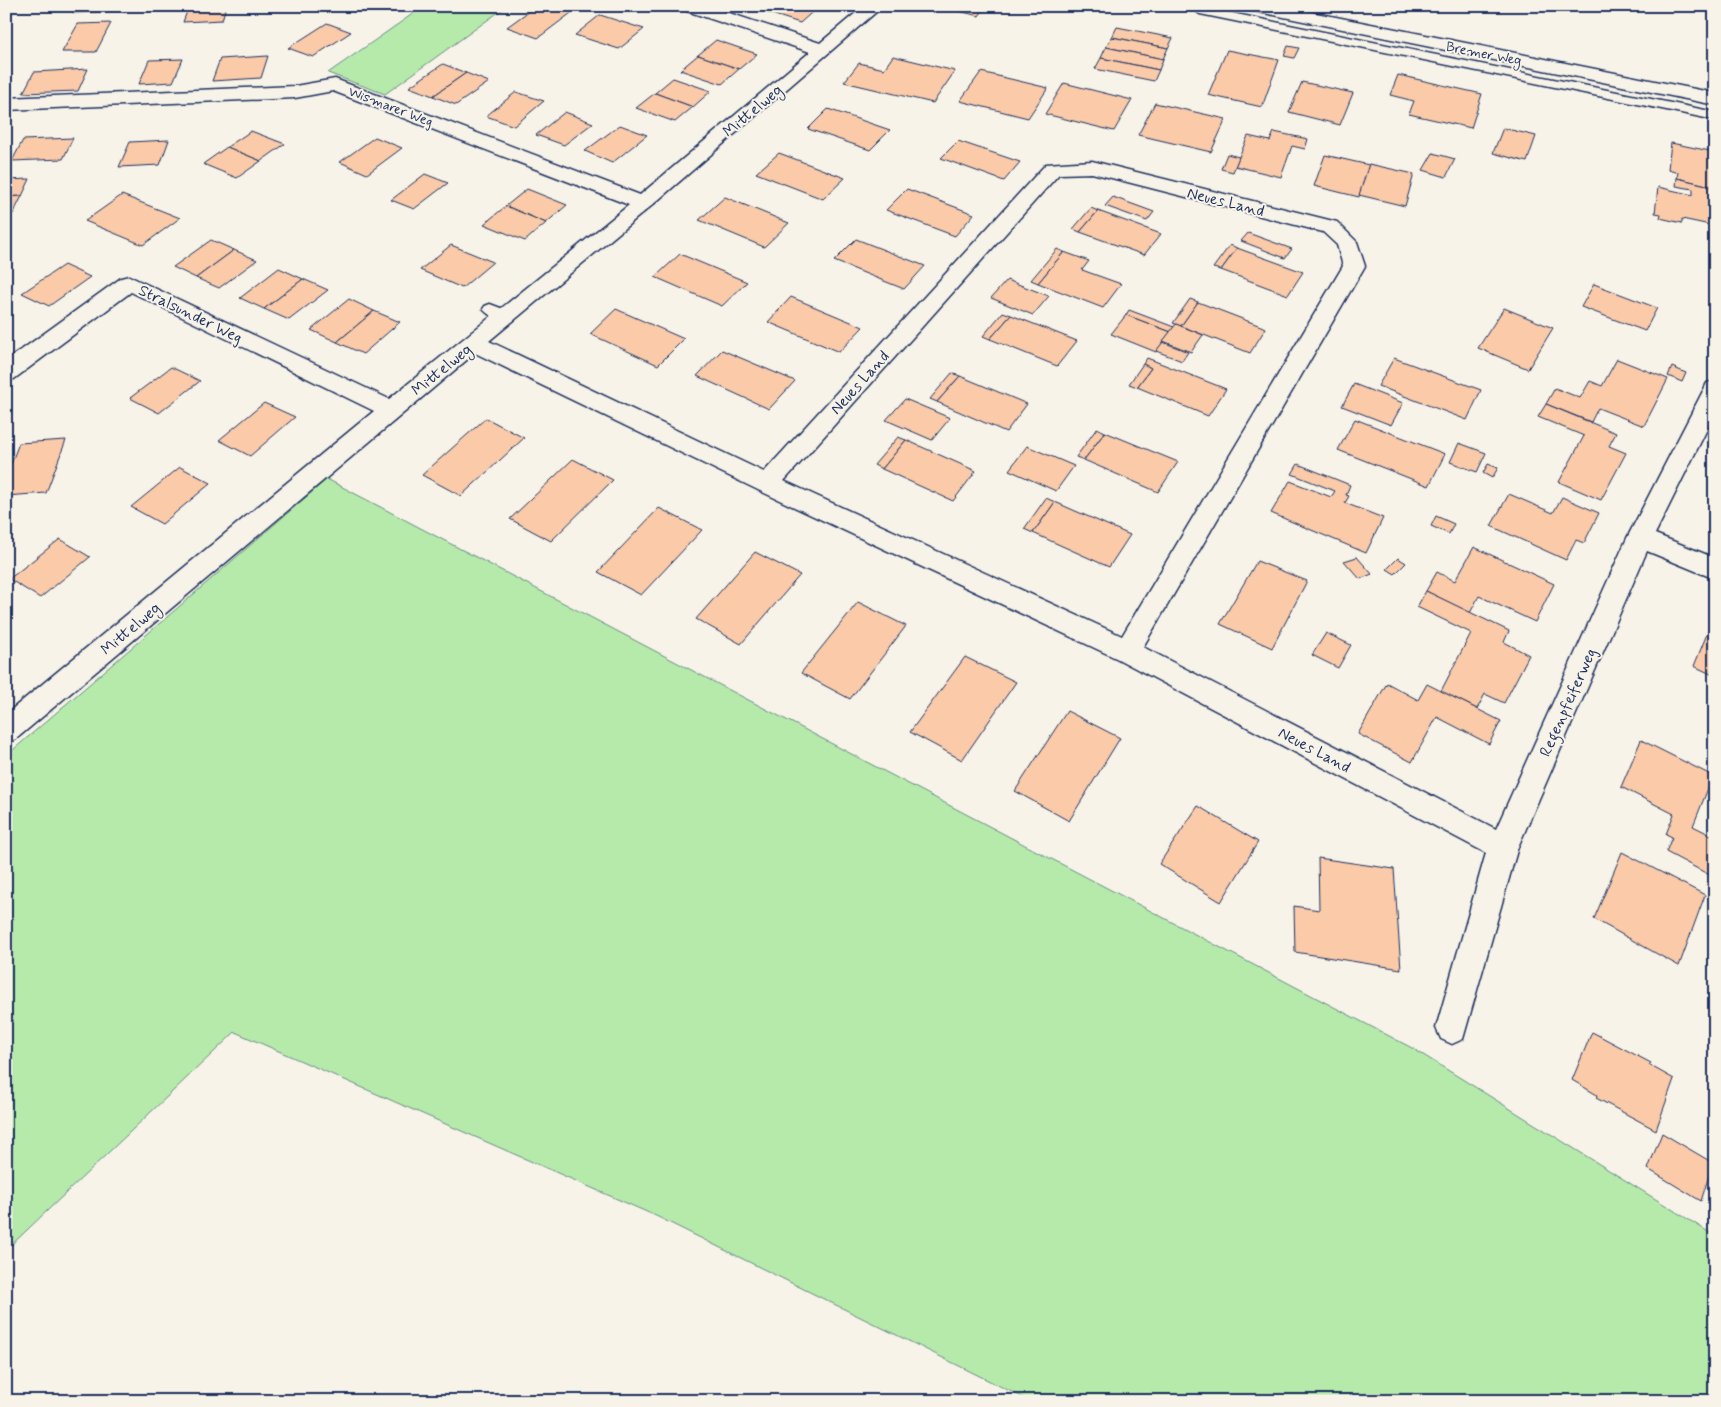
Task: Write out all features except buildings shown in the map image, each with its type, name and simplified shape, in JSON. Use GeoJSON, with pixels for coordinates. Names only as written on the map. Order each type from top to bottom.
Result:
{"type":"FeatureCollection","features":[{"type":"Feature","properties":{"kind":"street"},"geometry":{"type":"LineString","coordinates":[[690,6],[822,50]]}},
{"type":"Feature","properties":{"kind":"street","name":"Mittelweg"},"geometry":{"type":"LineString","coordinates":[[6,731],[473,343],[498,312],[643,203],[875,6]]}},
{"type":"Feature","properties":{"kind":"street","name":"Bremer Weg"},"geometry":{"type":"LineString","coordinates":[[1254,6],[1403,44],[1715,99]]}},
{"type":"Feature","properties":{"kind":"street","name":"Wismarer Weg"},"geometry":{"type":"LineString","coordinates":[[6,104],[294,92],[335,85],[643,203]]}},
{"type":"Feature","properties":{"kind":"street","name":"Neues Land"},"geometry":{"type":"LineString","coordinates":[[767,484],[1053,168],[1092,167],[1330,227],[1347,242],[1354,266],[1127,652]]}},
{"type":"Feature","properties":{"kind":"street","name":"Stralsunder Weg"},"geometry":{"type":"LineString","coordinates":[[6,374],[129,283],[391,410]]}},
{"type":"Feature","properties":{"kind":"street","name":"Neues Land"},"geometry":{"type":"LineString","coordinates":[[473,343],[767,484],[1127,652],[1502,847]]}},
{"type":"Feature","properties":{"kind":"street","name":"Regenpfeiferweg"},"geometry":{"type":"LineString","coordinates":[[1452,1028],[1502,847],[1640,538],[1715,389]]}},
{"type":"Feature","properties":{"kind":"street"},"geometry":{"type":"LineString","coordinates":[[1640,538],[1715,569]]}},
{"type":"Feature","properties":{"kind":"lane"},"geometry":{"type":"LineString","coordinates":[[1198,8],[1403,44],[1715,116]]}},
{"type":"Feature","properties":{"kind":"green space"},"geometry":{"type":"Polygon","coordinates":[[[424,6],[507,6],[385,94],[328,73],[424,6]]]}},
{"type":"Feature","properties":{"kind":"green space"},"geometry":{"type":"Polygon","coordinates":[[[327,479],[1412,1048],[1715,1236],[1715,1401],[1030,1401],[656,1216],[235,1032],[6,1250],[6,756],[327,479]]]}}]}
